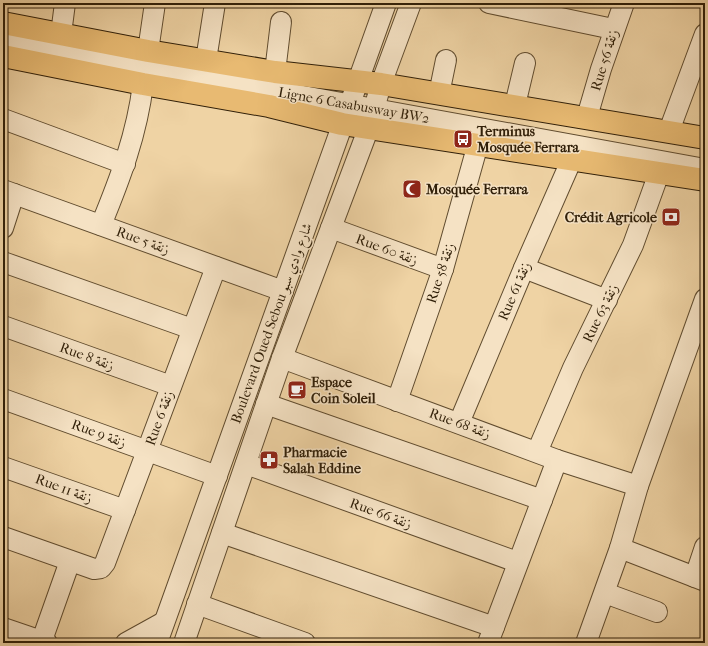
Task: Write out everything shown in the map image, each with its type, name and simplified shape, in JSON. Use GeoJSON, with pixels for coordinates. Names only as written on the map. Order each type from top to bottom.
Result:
{"type":"FeatureCollection","features":[{"type":"Feature","properties":{"kind":"main road"},"geometry":{"type":"LineString","coordinates":[[3,23],[148,51],[275,72],[350,102],[375,106],[439,94],[588,117],[705,138]]}},
{"type":"Feature","properties":{"kind":"main road"},"geometry":{"type":"LineString","coordinates":[[3,56],[143,84],[269,106],[350,102],[375,106],[478,144],[571,161],[705,180]]}},
{"type":"Feature","properties":{"kind":"street"},"geometry":{"type":"LineString","coordinates":[[62,34],[65,3]]}},
{"type":"Feature","properties":{"kind":"street"},"geometry":{"type":"LineString","coordinates":[[148,51],[155,3]]}},
{"type":"Feature","properties":{"kind":"street"},"geometry":{"type":"LineString","coordinates":[[206,60],[215,3]]}},
{"type":"Feature","properties":{"kind":"street","name":"Boulevard Oued Sebou شارع وادي سبو"},"geometry":{"type":"LineString","coordinates":[[158,643],[164,622],[386,3]]}},
{"type":"Feature","properties":{"kind":"street","name":"Boulevard Oued Sebou شارع وادي سبو"},"geometry":{"type":"LineString","coordinates":[[184,643],[282,358],[375,106],[411,3]]}},
{"type":"Feature","properties":{"kind":"street"},"geometry":{"type":"LineString","coordinates":[[489,3],[525,7],[613,29]]}},
{"type":"Feature","properties":{"kind":"street","name":"Rue 56 زنقة"},"geometry":{"type":"LineString","coordinates":[[588,117],[613,29],[624,3]]}},
{"type":"Feature","properties":{"kind":"street"},"geometry":{"type":"LineString","coordinates":[[275,72],[281,22]]}},
{"type":"Feature","properties":{"kind":"street","name":"Ligne 6 Casabusway BW2"},"geometry":{"type":"LineString","coordinates":[[3,32],[76,48],[350,102]]}},
{"type":"Feature","properties":{"kind":"street"},"geometry":{"type":"LineString","coordinates":[[669,131],[701,57],[705,34]]}},
{"type":"Feature","properties":{"kind":"street","name":"Ligne 6 Casabusway BW2"},"geometry":{"type":"LineString","coordinates":[[3,39],[72,54],[350,102]]}},
{"type":"Feature","properties":{"kind":"street"},"geometry":{"type":"LineString","coordinates":[[439,94],[446,60]]}},
{"type":"Feature","properties":{"kind":"street"},"geometry":{"type":"LineString","coordinates":[[515,105],[525,63]]}},
{"type":"Feature","properties":{"kind":"street"},"geometry":{"type":"LineString","coordinates":[[101,225],[126,164],[135,130],[143,84]]}},
{"type":"Feature","properties":{"kind":"street","name":"Ligne 6 Casabusway BW2"},"geometry":{"type":"LineString","coordinates":[[375,106],[705,161]]}},
{"type":"Feature","properties":{"kind":"street","name":"Ligne 6 Casabusway BW2"},"geometry":{"type":"LineString","coordinates":[[375,106],[705,169]]}},
{"type":"Feature","properties":{"kind":"street"},"geometry":{"type":"LineString","coordinates":[[3,119],[126,164]]}},
{"type":"Feature","properties":{"kind":"street","name":"Rue 58 زنقة"},"geometry":{"type":"LineString","coordinates":[[396,401],[442,269],[478,144]]}},
{"type":"Feature","properties":{"kind":"street","name":"Rue 61 زنقة"},"geometry":{"type":"LineString","coordinates":[[459,423],[571,161]]}},
{"type":"Feature","properties":{"kind":"street","name":"Rue 63 زنقة"},"geometry":{"type":"LineString","coordinates":[[537,452],[573,368],[633,245],[660,173]]}},
{"type":"Feature","properties":{"kind":"street"},"geometry":{"type":"LineString","coordinates":[[3,228],[9,192]]}},
{"type":"Feature","properties":{"kind":"street","name":"Rue 5 زنقة"},"geometry":{"type":"LineString","coordinates":[[9,192],[283,291]]}},
{"type":"Feature","properties":{"kind":"street","name":"Rue 60 زنقة"},"geometry":{"type":"LineString","coordinates":[[330,228],[442,269]]}},
{"type":"Feature","properties":{"kind":"street"},"geometry":{"type":"LineString","coordinates":[[3,262],[192,329]]}},
{"type":"Feature","properties":{"kind":"street","name":"Rue 6 زنقة"},"geometry":{"type":"LineString","coordinates":[[70,561],[94,569],[101,568],[105,563],[216,267]]}},
{"type":"Feature","properties":{"kind":"street"},"geometry":{"type":"LineString","coordinates":[[524,268],[607,300]]}},
{"type":"Feature","properties":{"kind":"street"},"geometry":{"type":"LineString","coordinates":[[586,643],[620,548],[638,486],[705,299]]}},
{"type":"Feature","properties":{"kind":"street","name":"Rue 8 زنقة"},"geometry":{"type":"LineString","coordinates":[[3,326],[171,386]]}},
{"type":"Feature","properties":{"kind":"street","name":"Rue 68 زنقة"},"geometry":{"type":"LineString","coordinates":[[282,358],[557,460],[638,486]]}},
{"type":"Feature","properties":{"kind":"street","name":"Rue 9 زنقة"},"geometry":{"type":"LineString","coordinates":[[3,399],[217,476]]}},
{"type":"Feature","properties":{"kind":"street"},"geometry":{"type":"LineString","coordinates":[[266,404],[542,500]]}},
{"type":"Feature","properties":{"kind":"street"},"geometry":{"type":"LineString","coordinates":[[222,533],[491,635],[517,562],[557,460]]}},
{"type":"Feature","properties":{"kind":"street","name":"Rue 66 زنقة"},"geometry":{"type":"LineString","coordinates":[[246,464],[517,562]]}},
{"type":"Feature","properties":{"kind":"street","name":"Rue 11 زنقة"},"geometry":{"type":"LineString","coordinates":[[3,467],[125,510]]}},
{"type":"Feature","properties":{"kind":"street"},"geometry":{"type":"LineString","coordinates":[[3,537],[70,561],[43,642],[3,628]]}},
{"type":"Feature","properties":{"kind":"street"},"geometry":{"type":"LineString","coordinates":[[620,548],[700,579],[705,546]]}},
{"type":"Feature","properties":{"kind":"street"},"geometry":{"type":"LineString","coordinates":[[605,593],[657,612]]}},
{"type":"Feature","properties":{"kind":"street"},"geometry":{"type":"LineString","coordinates":[[197,604],[305,643]]}},
{"type":"Feature","properties":{"kind":"street"},"geometry":{"type":"LineString","coordinates":[[126,643],[164,622]]}},
{"type":"Feature","properties":{"kind":"place","name":"Terminus Mosquée Ferrara"},"geometry":{"type":"Point","coordinates":[463,139]}},
{"type":"Feature","properties":{"kind":"place","name":"Mosquée Ferrara"},"geometry":{"type":"Point","coordinates":[412,189]}},
{"type":"Feature","properties":{"kind":"place","name":"Crédit Agricole"},"geometry":{"type":"Point","coordinates":[671,217]}},
{"type":"Feature","properties":{"kind":"place","name":"Espace Coin Soleil"},"geometry":{"type":"Point","coordinates":[297,390]}},
{"type":"Feature","properties":{"kind":"place","name":"Pharmacie Salah Eddine"},"geometry":{"type":"Point","coordinates":[269,460]}}]}
